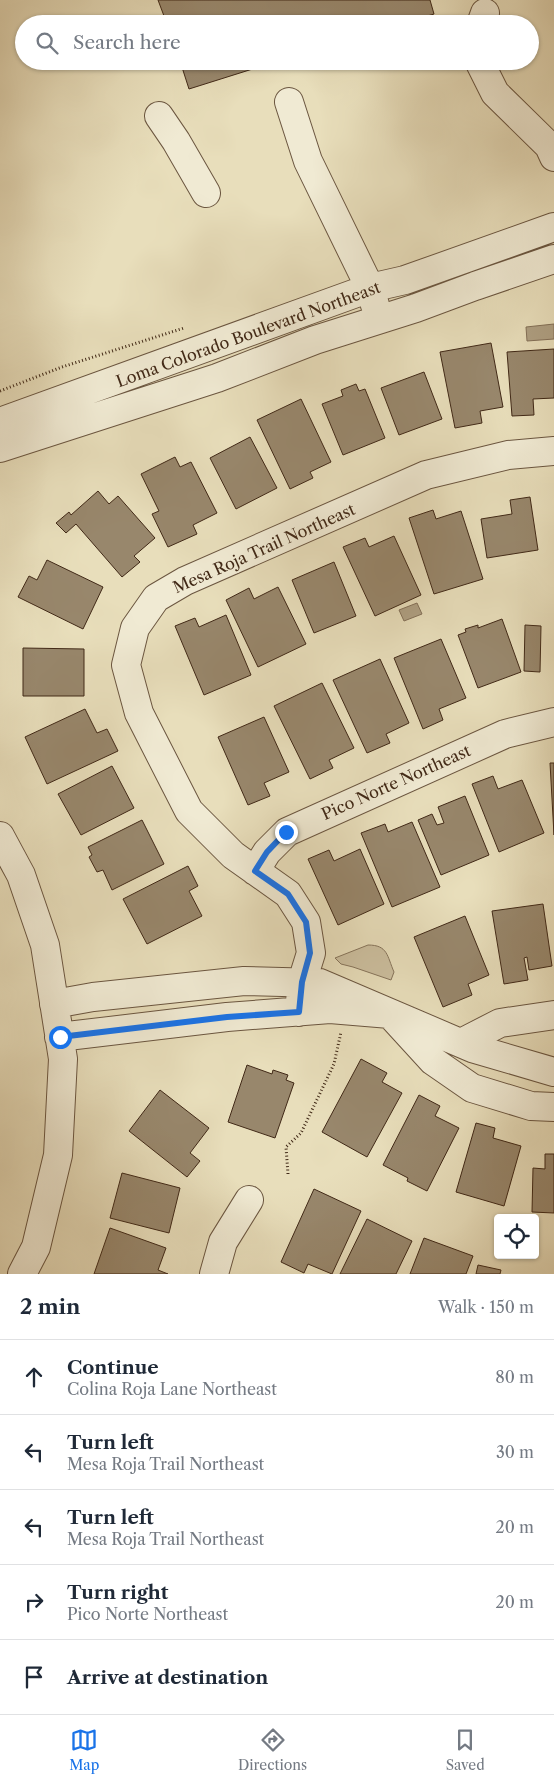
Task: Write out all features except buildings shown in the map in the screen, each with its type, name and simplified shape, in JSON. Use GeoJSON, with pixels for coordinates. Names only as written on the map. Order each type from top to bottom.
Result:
{"type":"FeatureCollection","features":[{"type":"Feature","properties":{"kind":"street"},"geometry":{"type":"LineString","coordinates":[[484,70],[495,93],[550,146],[554,158]]}},
{"type":"Feature","properties":{"kind":"street"},"geometry":{"type":"LineString","coordinates":[[289,102],[308,161],[370,288],[379,320]]}},
{"type":"Feature","properties":{"kind":"street"},"geometry":{"type":"LineString","coordinates":[[159,116],[206,193]]}},
{"type":"Feature","properties":{"kind":"street","name":"Loma Colorado Boulevard Northeast"},"geometry":{"type":"LineString","coordinates":[[0,422],[370,288],[405,280],[554,228]]}},
{"type":"Feature","properties":{"kind":"street","name":"Loma Colorado Boulevard Northeast"},"geometry":{"type":"LineString","coordinates":[[0,448],[217,378],[315,340],[379,320],[554,259]]}},
{"type":"Feature","properties":{"kind":"street","name":"Mesa Roja Trail Northeast"},"geometry":{"type":"LineString","coordinates":[[299,1012],[302,982],[310,953],[306,922],[288,894],[233,855],[189,810],[139,713],[126,665],[135,628],[156,598],[185,581],[426,475],[508,455],[554,451]]}},
{"type":"Feature","properties":{"kind":"street","name":"Pico Norte Northeast"},"geometry":{"type":"LineString","coordinates":[[255,871],[267,852],[286,832],[505,734],[554,722]]}},
{"type":"Feature","properties":{"kind":"street"},"geometry":{"type":"LineString","coordinates":[[0,836],[21,875],[46,946],[63,1059],[58,1155],[36,1248],[22,1274]]}},
{"type":"Feature","properties":{"kind":"street"},"geometry":{"type":"LineString","coordinates":[[54,1004],[93,997],[244,981],[320,983],[462,1044],[554,1072]]}},
{"type":"Feature","properties":{"kind":"street"},"geometry":{"type":"LineString","coordinates":[[60,1037],[227,1017],[330,1009],[390,1014],[433,1061],[472,1088],[531,1106],[554,1107]]}},
{"type":"Feature","properties":{"kind":"street"},"geometry":{"type":"LineString","coordinates":[[462,1044],[500,1023],[554,1015]]}},
{"type":"Feature","properties":{"kind":"street"},"geometry":{"type":"LineString","coordinates":[[214,1274],[223,1242],[249,1200]]}},
{"type":"Feature","properties":{"kind":"path"},"geometry":{"type":"LineString","coordinates":[[288,1174],[286,1147],[301,1133],[334,1064],[342,1032]]}},
{"type":"Feature","properties":{"kind":"shaded area"},"geometry":{"type":"Polygon","coordinates":[[[554,324],[554,339],[527,341],[526,327],[554,324]]]}},
{"type":"Feature","properties":{"kind":"shaded area"},"geometry":{"type":"Polygon","coordinates":[[[417,603],[422,614],[404,621],[399,610],[417,603]]]}},
{"type":"Feature","properties":{"kind":"shaded area"},"geometry":{"type":"Polygon","coordinates":[[[368,945],[380,947],[386,952],[394,972],[391,980],[341,964],[335,958],[368,945]]]}},
{"type":"Feature","properties":{"kind":"route"},"geometry":{"type":"LineString","coordinates":[[60,1037],[227,1017],[299,1012],[302,982],[310,953],[306,922],[288,894],[255,871],[267,852],[286,832]]}}]}
